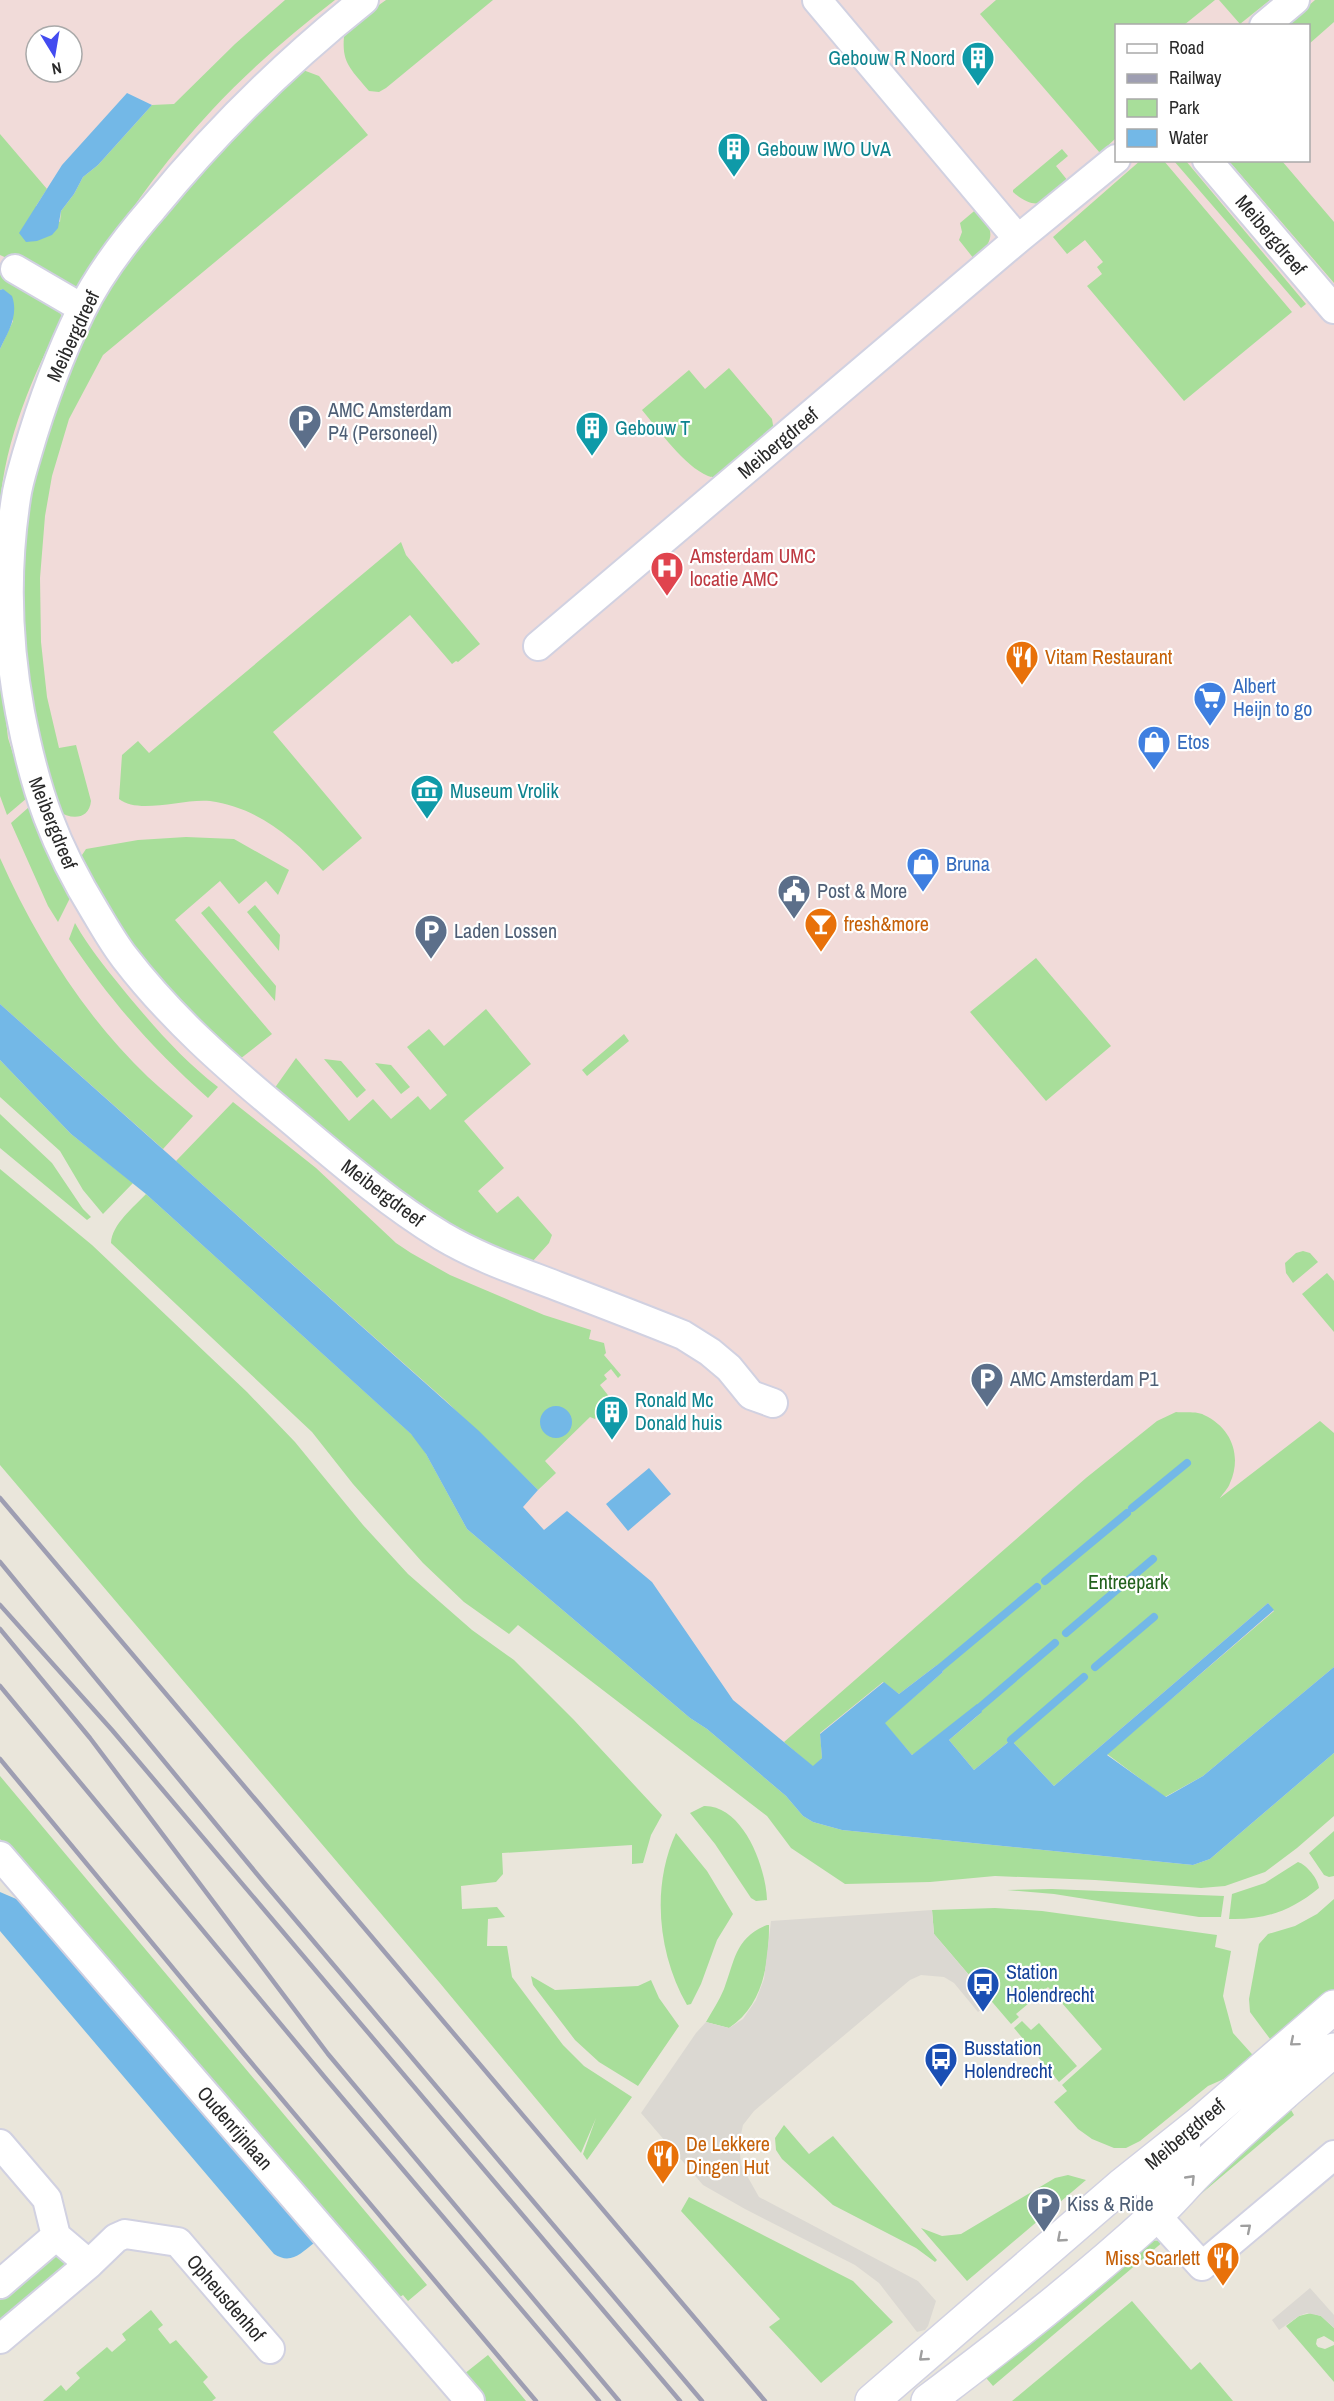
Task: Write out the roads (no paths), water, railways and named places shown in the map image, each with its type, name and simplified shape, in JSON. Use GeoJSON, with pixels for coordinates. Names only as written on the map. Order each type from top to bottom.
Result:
{"type":"FeatureCollection","features":[{"type":"Feature","properties":{"kind":"main road","name":"Meibergdreef"},"geometry":{"type":"LineString","coordinates":[[872,2401],[1121,2186],[1200,2123],[1334,2007]]}},
{"type":"Feature","properties":{"kind":"main road","name":"Meibergdreef"},"geometry":{"type":"LineString","coordinates":[[928,2401],[978,2360],[1020,2332],[1156,2215],[1252,2121],[1334,2049]]}},
{"type":"Feature","properties":{"kind":"street","name":"Meibergdreef"},"geometry":{"type":"LineString","coordinates":[[364,0],[311,42],[235,115],[173,183],[136,228],[82,308],[35,425],[16,493],[9,556],[13,675],[27,750],[38,793],[57,845],[121,954],[174,1017],[242,1079],[403,1210],[442,1236],[487,1260],[683,1335],[723,1363],[751,1395],[773,1403]]}},
{"type":"Feature","properties":{"kind":"street"},"geometry":{"type":"LineString","coordinates":[[817,0],[1018,239]]}},
{"type":"Feature","properties":{"kind":"street"},"geometry":{"type":"LineString","coordinates":[[1266,24],[1295,0]]}},
{"type":"Feature","properties":{"kind":"street","name":"Meibergdreef"},"geometry":{"type":"LineString","coordinates":[[538,646],[1018,239],[1115,160]]}},
{"type":"Feature","properties":{"kind":"street","name":"Meibergdreef"},"geometry":{"type":"LineString","coordinates":[[1209,162],[1334,309]]}},
{"type":"Feature","properties":{"kind":"street"},"geometry":{"type":"LineString","coordinates":[[15,269],[82,308]]}},
{"type":"Feature","properties":{"kind":"street","name":"Oudenrijnlaan"},"geometry":{"type":"LineString","coordinates":[[0,1856],[470,2401]]}},
{"type":"Feature","properties":{"kind":"street"},"geometry":{"type":"LineString","coordinates":[[1200,2123],[1191,2142],[1173,2160],[1151,2189],[1151,2210],[1202,2266],[1334,2155]]}},
{"type":"Feature","properties":{"kind":"street"},"geometry":{"type":"LineString","coordinates":[[0,2144],[47,2199],[56,2236],[89,2264]]}},
{"type":"Feature","properties":{"kind":"street","name":"Opheusdenhof"},"geometry":{"type":"LineString","coordinates":[[0,2338],[89,2264],[116,2238],[124,2234],[178,2242],[270,2349]]}},
{"type":"Feature","properties":{"kind":"street"},"geometry":{"type":"LineString","coordinates":[[0,2284],[56,2236]]}},
{"type":"Feature","properties":{"kind":"water"},"geometry":{"type":"Polygon","coordinates":[[[127,93],[152,105],[98,165],[83,177],[61,211],[58,228],[52,235],[37,241],[26,242],[19,233],[62,165],[127,93]]]}},
{"type":"Feature","properties":{"kind":"water"},"geometry":{"type":"Polygon","coordinates":[[[3,289],[12,296],[14,310],[12,324],[0,349],[0,290],[3,289]]]}},
{"type":"Feature","properties":{"kind":"water"},"geometry":{"type":"Polygon","coordinates":[[[0,1004],[479,1431],[538,1490],[523,1507],[544,1530],[567,1511],[652,1582],[733,1700],[813,1766],[822,1758],[820,1734],[884,1682],[899,1694],[937,1665],[943,1672],[885,1723],[912,1755],[977,1704],[982,1712],[949,1740],[974,1770],[1011,1740],[1054,1786],[1268,1603],[1274,1610],[1107,1755],[1166,1797],[1203,1776],[1334,1667],[1334,1753],[1210,1859],[1193,1865],[842,1830],[813,1822],[803,1816],[786,1796],[707,1729],[690,1718],[467,1529],[426,1454],[411,1434],[146,1194],[71,1134],[0,1060],[0,1004]]]}},
{"type":"Feature","properties":{"kind":"water"},"geometry":{"type":"Polygon","coordinates":[[[556,1406],[568,1410],[572,1422],[568,1434],[556,1438],[544,1434],[540,1422],[544,1410],[556,1406]]]}},
{"type":"Feature","properties":{"kind":"water"},"geometry":{"type":"Polygon","coordinates":[[[649,1468],[671,1494],[628,1531],[606,1504],[649,1468]]]}},
{"type":"Feature","properties":{"kind":"water"},"geometry":{"type":"Polygon","coordinates":[[[0,1892],[21,1901],[314,2243],[291,2258],[274,2254],[0,1931],[0,1892]]]}},
{"type":"Feature","properties":{"kind":"waterway"},"geometry":{"type":"LineString","coordinates":[[1132,1508],[1187,1463]]}},
{"type":"Feature","properties":{"kind":"waterway"},"geometry":{"type":"LineString","coordinates":[[1045,1581],[1127,1513]]}},
{"type":"Feature","properties":{"kind":"waterway"},"geometry":{"type":"LineString","coordinates":[[1066,1633],[1153,1559]]}},
{"type":"Feature","properties":{"kind":"waterway"},"geometry":{"type":"LineString","coordinates":[[940,1668],[1037,1587]]}},
{"type":"Feature","properties":{"kind":"waterway"},"geometry":{"type":"LineString","coordinates":[[1095,1667],[1154,1617]]}},
{"type":"Feature","properties":{"kind":"waterway"},"geometry":{"type":"LineString","coordinates":[[979,1708],[1055,1643]]}},
{"type":"Feature","properties":{"kind":"waterway"},"geometry":{"type":"LineString","coordinates":[[1011,1740],[1084,1677]]}},
{"type":"Feature","properties":{"kind":"railway"},"geometry":{"type":"LineString","coordinates":[[0,1498],[765,2401]]}},
{"type":"Feature","properties":{"kind":"railway"},"geometry":{"type":"LineString","coordinates":[[0,1562],[266,1885],[702,2401]]}},
{"type":"Feature","properties":{"kind":"railway"},"geometry":{"type":"LineString","coordinates":[[0,1605],[112,1730],[680,2401]]}},
{"type":"Feature","properties":{"kind":"railway"},"geometry":{"type":"LineString","coordinates":[[0,1629],[90,1738],[328,2054],[619,2401]]}},
{"type":"Feature","properties":{"kind":"railway"},"geometry":{"type":"LineString","coordinates":[[0,1686],[327,2080],[599,2401]]}},
{"type":"Feature","properties":{"kind":"railway"},"geometry":{"type":"LineString","coordinates":[[0,1759],[536,2401]]}},
{"type":"Feature","properties":{"kind":"place","name":"Gebouw R Noord"},"geometry":{"type":"Point","coordinates":[978,87]}},
{"type":"Feature","properties":{"kind":"place","name":"Gebouw IWO UvA"},"geometry":{"type":"Point","coordinates":[734,178]}},
{"type":"Feature","properties":{"kind":"place","name":"AMC Amsterdam P4 (Personeel)"},"geometry":{"type":"Point","coordinates":[305,450]}},
{"type":"Feature","properties":{"kind":"place","name":"Gebouw T"},"geometry":{"type":"Point","coordinates":[592,457]}},
{"type":"Feature","properties":{"kind":"place","name":"Amsterdam UMC locatie AMC"},"geometry":{"type":"Point","coordinates":[667,597]}},
{"type":"Feature","properties":{"kind":"place","name":"Vitam Restaurant"},"geometry":{"type":"Point","coordinates":[1022,686]}},
{"type":"Feature","properties":{"kind":"place","name":"Albert Heijn to go"},"geometry":{"type":"Point","coordinates":[1210,727]}},
{"type":"Feature","properties":{"kind":"place","name":"Etos"},"geometry":{"type":"Point","coordinates":[1154,771]}},
{"type":"Feature","properties":{"kind":"place","name":"Museum Vrolik"},"geometry":{"type":"Point","coordinates":[427,820]}},
{"type":"Feature","properties":{"kind":"place","name":"Bruna"},"geometry":{"type":"Point","coordinates":[923,893]}},
{"type":"Feature","properties":{"kind":"place","name":"Post & More"},"geometry":{"type":"Point","coordinates":[794,920]}},
{"type":"Feature","properties":{"kind":"place","name":"fresh&more"},"geometry":{"type":"Point","coordinates":[821,953]}},
{"type":"Feature","properties":{"kind":"place","name":"Laden Lossen"},"geometry":{"type":"Point","coordinates":[431,960]}},
{"type":"Feature","properties":{"kind":"place","name":"AMC Amsterdam P1"},"geometry":{"type":"Point","coordinates":[987,1408]}},
{"type":"Feature","properties":{"kind":"place","name":"Ronald Mc Donald huis"},"geometry":{"type":"Point","coordinates":[612,1441]}},
{"type":"Feature","properties":{"kind":"place","name":"Station Holendrecht"},"geometry":{"type":"Point","coordinates":[983,2013]}},
{"type":"Feature","properties":{"kind":"place","name":"Busstation Holendrecht"},"geometry":{"type":"Point","coordinates":[941,2088]}},
{"type":"Feature","properties":{"kind":"place","name":"De Lekkere Dingen Hut"},"geometry":{"type":"Point","coordinates":[663,2185]}},
{"type":"Feature","properties":{"kind":"place","name":"Kiss & Ride"},"geometry":{"type":"Point","coordinates":[1044,2233]}},
{"type":"Feature","properties":{"kind":"place","name":"Miss Scarlett"},"geometry":{"type":"Point","coordinates":[1223,2287]}},
{"type":"Feature","properties":{"kind":"park label","name":"Entreepark"},"geometry":{"type":"Point","coordinates":[1128,1582]}}]}
